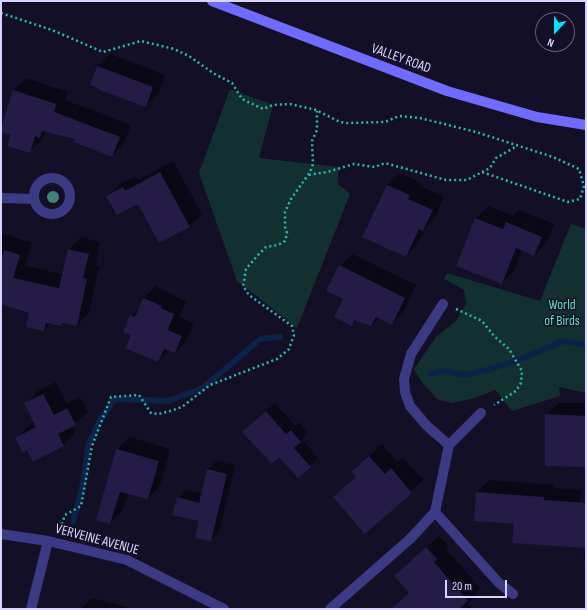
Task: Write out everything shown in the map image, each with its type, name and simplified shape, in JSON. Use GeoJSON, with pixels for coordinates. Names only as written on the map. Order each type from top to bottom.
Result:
{"type":"FeatureCollection","features":[{"type":"Feature","properties":{"kind":"street","name":"VALLEY ROAD"},"geometry":{"type":"LineString","coordinates":[[212,1],[447,91],[537,117],[586,125]]}},
{"type":"Feature","properties":{"kind":"street"},"geometry":{"type":"LineString","coordinates":[[1,198],[34,199]]}},
{"type":"Feature","properties":{"kind":"street"},"geometry":{"type":"LineString","coordinates":[[443,304],[411,354],[404,379],[405,392],[414,411],[427,426],[449,446]]}},
{"type":"Feature","properties":{"kind":"street"},"geometry":{"type":"LineString","coordinates":[[330,609],[410,539],[435,512],[449,446],[481,413]]}},
{"type":"Feature","properties":{"kind":"street"},"geometry":{"type":"LineString","coordinates":[[435,512],[499,583],[513,594]]}},
{"type":"Feature","properties":{"kind":"street","name":"VERVEINE AVENUE"},"geometry":{"type":"LineString","coordinates":[[1,534],[53,542],[127,560],[224,609]]}},
{"type":"Feature","properties":{"kind":"street"},"geometry":{"type":"LineString","coordinates":[[32,609],[53,542]]}},
{"type":"Feature","properties":{"kind":"path"},"geometry":{"type":"LineString","coordinates":[[1,13],[52,30],[103,52],[141,41],[174,49],[189,56],[213,73],[232,83],[242,99],[263,109],[273,105],[290,104],[317,111],[340,122],[347,123],[385,122],[399,116],[420,118],[476,132],[553,157],[579,170],[584,186],[580,199],[568,202],[482,172]]}},
{"type":"Feature","properties":{"kind":"path"},"geometry":{"type":"LineString","coordinates":[[53,542],[65,515],[81,506],[92,446],[99,425],[106,414],[108,401],[111,397],[139,395],[145,407],[151,413],[159,414],[182,407],[210,386],[277,359],[289,349],[294,335],[292,326],[249,295],[243,286],[246,269],[262,251],[266,247],[278,245],[285,241],[287,233],[285,227],[285,212],[291,199],[308,175],[313,164],[312,141],[316,130],[317,111]]}},
{"type":"Feature","properties":{"kind":"path"},"geometry":{"type":"LineString","coordinates":[[308,175],[327,172],[354,164],[375,167],[385,163],[446,180],[467,180],[490,168],[496,158],[518,145]]}},
{"type":"Feature","properties":{"kind":"path"},"geometry":{"type":"LineString","coordinates":[[443,304],[462,310],[482,321],[494,336],[509,349],[522,371],[521,383],[516,391],[481,413]]}},
{"type":"Feature","properties":{"kind":"green space"},"geometry":{"type":"Polygon","coordinates":[[[230,89],[273,105],[259,158],[339,167],[338,184],[350,194],[297,328],[237,281],[199,173],[230,89]]]}},
{"type":"Feature","properties":{"kind":"green space","name":"World of Birds"},"geometry":{"type":"Polygon","coordinates":[[[571,224],[586,229],[586,393],[559,387],[560,396],[512,411],[495,390],[475,398],[452,403],[437,399],[421,381],[414,369],[436,337],[455,322],[466,304],[464,290],[444,279],[447,273],[540,301],[571,224]]]}},
{"type":"Feature","properties":{"kind":"building"},"geometry":{"type":"Polygon","coordinates":[[[97,66],[153,87],[146,107],[90,85],[97,66]]]}},
{"type":"Feature","properties":{"kind":"building"},"geometry":{"type":"Polygon","coordinates":[[[13,90],[56,104],[54,112],[120,137],[112,157],[74,142],[75,139],[42,131],[40,138],[35,136],[30,153],[7,146],[10,135],[1,132],[1,128],[13,90]]]}},
{"type":"Feature","properties":{"kind":"building"},"geometry":{"type":"Polygon","coordinates":[[[160,172],[190,227],[159,243],[138,204],[117,215],[106,196],[123,187],[125,191],[160,172]]]}},
{"type":"Feature","properties":{"kind":"building"},"geometry":{"type":"Polygon","coordinates":[[[387,185],[410,195],[408,199],[433,210],[423,231],[419,229],[406,257],[362,237],[387,185]]]}},
{"type":"Feature","properties":{"kind":"building"},"geometry":{"type":"Polygon","coordinates":[[[475,218],[503,229],[506,222],[542,237],[534,256],[516,248],[502,284],[456,266],[475,218]]]}},
{"type":"Feature","properties":{"kind":"building"},"geometry":{"type":"Polygon","coordinates":[[[68,249],[89,254],[83,278],[87,279],[77,326],[62,323],[61,326],[46,323],[44,331],[26,327],[29,313],[1,304],[1,260],[4,250],[20,255],[13,278],[59,288],[68,249]]]}},
{"type":"Feature","properties":{"kind":"building"},"geometry":{"type":"Polygon","coordinates":[[[339,265],[405,298],[392,325],[376,317],[371,326],[354,320],[352,326],[334,317],[343,299],[326,291],[339,265]]]}},
{"type":"Feature","properties":{"kind":"building"},"geometry":{"type":"Polygon","coordinates":[[[143,298],[162,306],[161,308],[174,314],[168,330],[182,336],[175,353],[164,349],[158,362],[125,348],[131,335],[123,332],[130,315],[135,317],[143,298]]]}},
{"type":"Feature","properties":{"kind":"building"},"geometry":{"type":"Polygon","coordinates":[[[43,394],[54,415],[67,408],[76,425],[58,434],[64,446],[33,462],[27,450],[23,453],[15,438],[36,427],[24,403],[43,394]]]}},
{"type":"Feature","properties":{"kind":"building"},"geometry":{"type":"Polygon","coordinates":[[[266,411],[286,434],[291,430],[301,442],[294,448],[311,467],[298,478],[279,457],[272,464],[242,432],[266,411]]]}},
{"type":"Feature","properties":{"kind":"building"},"geometry":{"type":"Polygon","coordinates":[[[545,414],[586,416],[586,467],[545,466],[545,414]]]}},
{"type":"Feature","properties":{"kind":"building"},"geometry":{"type":"Polygon","coordinates":[[[116,449],[159,461],[148,499],[120,492],[110,524],[96,520],[116,449]]]}},
{"type":"Feature","properties":{"kind":"building"},"geometry":{"type":"Polygon","coordinates":[[[369,456],[385,474],[391,468],[412,493],[365,534],[333,497],[356,477],[351,472],[369,456]]]}},
{"type":"Feature","properties":{"kind":"building"},"geometry":{"type":"Polygon","coordinates":[[[207,469],[227,474],[211,541],[195,538],[199,521],[172,515],[177,497],[199,503],[207,469]]]}},
{"type":"Feature","properties":{"kind":"building"},"geometry":{"type":"Polygon","coordinates":[[[476,492],[544,497],[544,500],[586,503],[586,548],[512,543],[514,524],[474,521],[476,492]]]}},
{"type":"Feature","properties":{"kind":"building"},"geometry":{"type":"Polygon","coordinates":[[[426,547],[437,559],[434,562],[468,601],[459,609],[391,609],[409,593],[394,576],[426,547]]]}},
{"type":"Feature","properties":{"kind":"waterway"},"geometry":{"type":"LineString","coordinates":[[73,522],[84,480],[88,446],[100,420],[115,399],[168,401],[203,388],[260,339],[280,337]]}},
{"type":"Feature","properties":{"kind":"waterway"},"geometry":{"type":"LineString","coordinates":[[430,374],[445,371],[465,375],[483,371],[516,361],[563,341],[586,345]]}}]}
